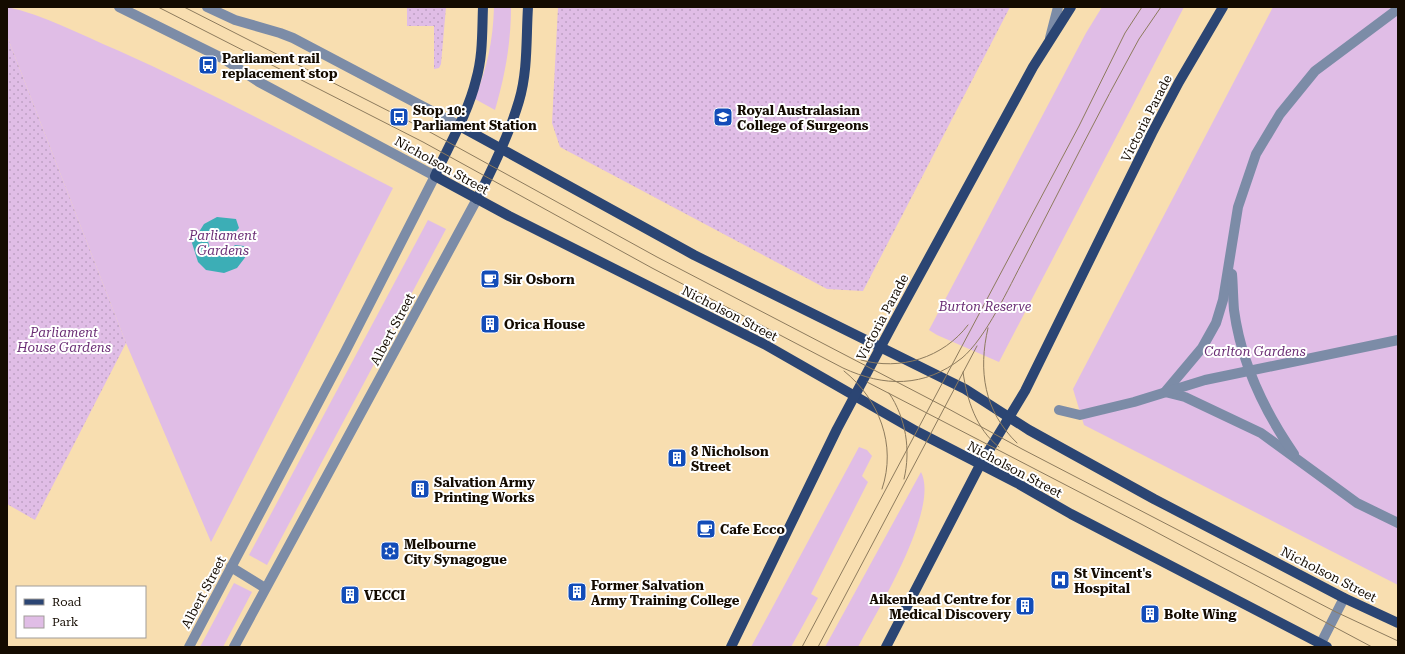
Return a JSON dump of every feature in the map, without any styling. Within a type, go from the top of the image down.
[{"type":"main road","name":"Albert Street","points":[[434,176],[470,97],[479,66],[483,7]]},
{"type":"main road","name":"Albert Street","points":[[477,199],[501,149],[521,93],[525,61],[528,7]]},
{"type":"main road","name":"Victoria Parade","points":[[731,647],[855,396],[957,204],[1050,38],[1071,7]]},
{"type":"main road","name":"Victoria Parade","points":[[886,647],[980,465],[1010,418],[1055,333],[1152,133],[1179,82],[1223,7]]},
{"type":"main road","name":"Nicholson Street","points":[[458,125],[694,255],[882,346],[965,389],[1010,418],[1099,470],[1344,598],[1398,623]]},
{"type":"main road","name":"Nicholson Street","points":[[434,176],[757,341],[980,465],[1322,646]]},
{"type":"street","name":"Nicholson Street","points":[[119,7],[218,56],[260,82],[434,176]]},
{"type":"street","name":"Nicholson Street","points":[[206,7],[235,20],[293,38],[458,125]]},
{"type":"street","points":[[1050,38],[1058,7]]},
{"type":"street","points":[[1165,392],[1202,348],[1216,324],[1223,300],[1231,258],[1238,207],[1256,154],[1280,114],[1316,71],[1398,9]]},
{"type":"street","name":"Albert Street","points":[[189,647],[345,352],[434,176]]},
{"type":"street","name":"Albert Street","points":[[234,647],[477,199]]},
{"type":"street","points":[[1231,258],[1234,311],[1241,343],[1263,402],[1282,436],[1298,459]]},
{"type":"street","points":[[1059,410],[1080,415],[1134,402],[1205,380],[1251,372],[1398,340]]},
{"type":"street","points":[[1165,392],[1185,397],[1261,433],[1298,459],[1321,479],[1357,503],[1398,523]]},
{"type":"street","points":[[231,568],[265,588]]},
{"type":"street","points":[[1322,646],[1344,598]]},
{"type":"green space","name":"Parliament Gardens","points":[[7,7],[49,20],[152,66],[393,188],[211,542],[126,343],[7,36]]},
{"type":"green space","points":[[407,7],[446,7],[441,64],[439,68],[434,69],[434,26],[407,26]]},
{"type":"green space","points":[[494,7],[511,7],[507,59],[495,110],[475,99],[489,54]]},
{"type":"green space","points":[[558,7],[1010,7],[863,291],[827,289],[560,147],[552,123]]},
{"type":"green space","name":"Burton Reserve","points":[[1102,7],[1184,7],[999,362],[937,335],[929,330],[1086,33]]},
{"type":"green space","name":"Carlton Gardens","points":[[1273,7],[1398,7],[1398,585],[1084,425],[1073,389]]},
{"type":"green space","name":"Parliament House Gardens","points":[[7,36],[126,343],[35,520],[7,504]]},
{"type":"green space","points":[[428,220],[446,229],[267,565],[249,555]]},
{"type":"green space","points":[[859,447],[867,450],[872,456],[862,476],[868,482],[811,594],[818,598],[791,647],[751,647]]},
{"type":"green space","points":[[921,472],[925,489],[922,510],[904,560],[879,610],[858,647],[825,647]]},
{"type":"green space","points":[[234,583],[252,592],[223,647],[200,647]]},
{"type":"water","points":[[217,217],[236,219],[239,228],[232,236],[219,233],[208,241],[211,253],[223,257],[235,245],[244,246],[247,255],[237,268],[224,273],[206,270],[198,262],[192,243],[204,224]]},
{"type":"tram line","points":[[158,7],[423,142],[652,268],[843,368],[874,379],[889,381],[918,379],[933,375],[948,368],[962,358],[980,338],[1004,297],[1124,66],[1139,39],[1161,7]]},
{"type":"tram line","points":[[184,7],[428,131],[657,257],[945,407],[1022,449],[1336,612],[1398,641]]},
{"type":"tram line","points":[[802,647],[1079,126],[1125,33],[1142,7]]},
{"type":"tram line","points":[[861,360],[891,364],[920,359],[946,346],[968,325]]},
{"type":"tram line","points":[[988,328],[984,360],[986,390],[997,418],[1017,443]]},
{"type":"tram line","points":[[818,647],[977,346]]},
{"type":"tram line","points":[[844,371],[867,395],[882,424],[886,440],[887,456],[886,472],[882,489]]},
{"type":"tram line","points":[[963,372],[967,393],[974,413],[984,432],[999,447]]},
{"type":"tram line","points":[[867,382],[1141,524],[1372,647]]},
{"type":"tram line","points":[[889,393],[900,413],[906,434],[907,457],[904,479]]},
{"type":"place","name":"Parliament rail replacement stop","points":[[208,65]]},
{"type":"place","name":"Stop 10: Parliament Station","points":[[399,117]]},
{"type":"place","name":"Royal Australasian College of Surgeons","points":[[723,117]]},
{"type":"place","name":"Sir Osborn","points":[[490,279]]},
{"type":"place","name":"Orica House","points":[[490,324]]},
{"type":"place","name":"8 Nicholson Street","points":[[677,458]]},
{"type":"place","name":"Salvation Army Printing Works","points":[[420,489]]},
{"type":"place","name":"Cafe Ecco","points":[[706,529]]},
{"type":"place","name":"Melbourne City Synagogue","points":[[390,551]]},
{"type":"place","name":"St Vincent's Hospital","points":[[1060,580]]},
{"type":"place","name":"Former Salvation Army Training College","points":[[577,592]]},
{"type":"place","name":"VECCI","points":[[350,595]]},
{"type":"place","name":"Aikenhead Centre for Medical Discovery","points":[[1025,606]]},
{"type":"place","name":"Bolte Wing","points":[[1150,614]]}]
